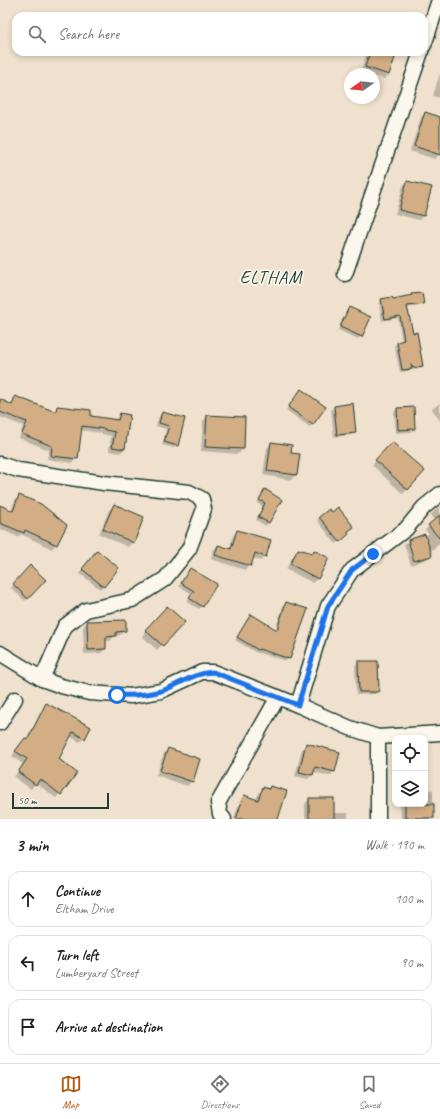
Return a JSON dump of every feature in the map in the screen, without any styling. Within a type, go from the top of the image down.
[{"type":"street","points":[[428,33],[439,0]]},
{"type":"street","points":[[345,274],[421,56]]},
{"type":"street","points":[[0,464],[18,470],[104,483],[189,492],[202,499],[204,509],[190,549],[165,579],[132,600],[86,610],[65,626],[42,679]]},
{"type":"street","points":[[298,705],[328,606],[352,570],[406,529],[424,507],[440,494]]},
{"type":"street","points":[[0,653],[42,679],[61,686],[89,693],[131,696],[161,691],[202,672],[213,672],[298,705],[350,728],[378,737],[440,733]]},
{"type":"street","points":[[224,819],[220,814],[218,803],[278,697]]},
{"type":"street","points":[[0,723],[15,699]]},
{"type":"street","points":[[378,737],[378,819]]},
{"type":"building","points":[[369,56],[396,56],[389,75],[380,72],[380,68],[365,67]]},
{"type":"building","points":[[425,112],[440,117],[440,155],[414,146]]},
{"type":"building","points":[[407,181],[432,187],[424,216],[399,210]]},
{"type":"building","points":[[422,293],[424,304],[407,306],[413,333],[417,332],[423,366],[414,368],[411,364],[412,369],[402,370],[397,342],[404,340],[400,316],[385,319],[381,299],[392,297],[393,299],[412,295],[411,294]]},
{"type":"building","points":[[349,307],[371,317],[362,337],[340,327]]},
{"type":"building","points":[[301,389],[326,407],[313,425],[288,407]]},
{"type":"building","points":[[15,396],[56,412],[57,406],[91,410],[91,416],[118,420],[120,413],[130,415],[125,449],[112,447],[115,432],[82,426],[78,459],[51,456],[52,446],[22,434],[27,422],[0,412],[0,399],[12,405]]},
{"type":"building","points":[[353,403],[356,433],[337,435],[334,406]]},
{"type":"building","points":[[414,407],[415,429],[398,430],[397,408]]},
{"type":"building","points":[[162,412],[185,418],[178,446],[164,442],[169,426],[159,423]]},
{"type":"building","points":[[207,415],[245,417],[244,449],[205,447]]},
{"type":"building","points":[[271,442],[292,445],[291,453],[300,454],[297,475],[267,471]]},
{"type":"building","points":[[392,442],[425,471],[408,490],[375,460]]},
{"type":"building","points":[[265,489],[282,500],[269,523],[258,517],[265,503],[259,500]]},
{"type":"building","points":[[19,495],[41,504],[67,525],[57,545],[25,530],[24,533],[0,523],[0,505],[13,511]]},
{"type":"building","points":[[114,504],[144,517],[134,543],[103,529]]},
{"type":"building","points":[[338,507],[354,527],[347,532],[349,534],[340,542],[319,517],[329,509],[332,512]]},
{"type":"building","points":[[440,515],[440,539],[428,525]]},
{"type":"building","points":[[237,530],[271,540],[266,557],[255,553],[251,566],[215,555],[218,545],[231,549]]},
{"type":"building","points":[[425,534],[432,556],[414,561],[408,540]]},
{"type":"building","points":[[298,549],[313,553],[314,550],[329,558],[318,579],[290,564]]},
{"type":"building","points":[[97,550],[119,568],[104,587],[82,569]]},
{"type":"building","points":[[30,565],[46,580],[28,599],[13,584]]},
{"type":"building","points":[[190,568],[217,584],[203,607],[189,598],[194,591],[181,583]]},
{"type":"building","points":[[286,602],[308,609],[290,659],[259,649],[258,650],[237,637],[251,614],[277,630]]},
{"type":"building","points":[[167,606],[185,622],[163,646],[145,630]]},
{"type":"building","points":[[126,620],[126,631],[116,632],[116,636],[106,637],[106,649],[88,650],[87,621]]},
{"type":"building","points":[[358,661],[378,661],[379,692],[359,692]]},
{"type":"building","points":[[46,703],[91,727],[85,739],[73,732],[59,759],[77,773],[61,795],[40,779],[36,785],[18,772],[27,759],[15,751],[25,738],[28,739]]},
{"type":"building","points":[[306,743],[340,752],[335,772],[315,767],[313,775],[299,772]]},
{"type":"building","points":[[168,748],[200,759],[193,782],[160,771]]},
{"type":"building","points":[[270,786],[287,791],[278,819],[236,819],[244,795],[258,800],[263,787],[269,789]]},
{"type":"building","points":[[309,798],[334,798],[334,819],[309,819]]},
{"type":"building","points":[[428,804],[434,804],[434,818],[405,818],[405,807],[428,807]]},
{"type":"district","name":"ELTHAM","points":[[271,277]]},
{"type":"route","points":[[117,695],[131,696],[161,691],[202,672],[213,672],[298,705],[328,606],[352,570],[373,554]]}]
